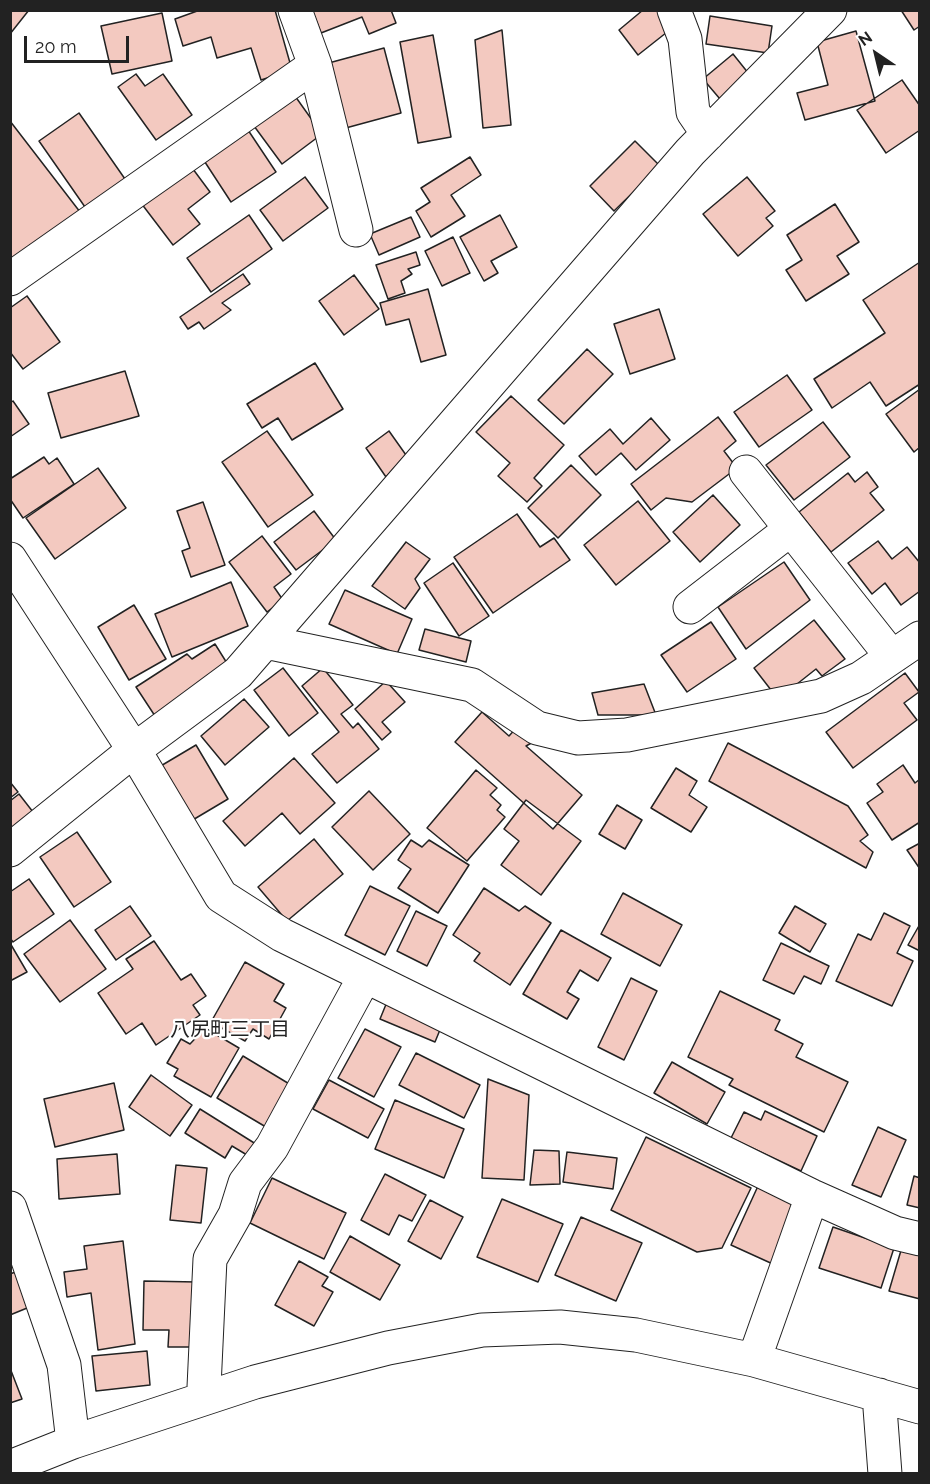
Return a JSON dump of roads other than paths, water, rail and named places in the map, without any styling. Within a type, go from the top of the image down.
[{"type":"street","points":[[295,10],[315,65],[356,230]]},
{"type":"street","points":[[674,10],[685,39],[693,112],[708,134]]},
{"type":"street","points":[[10,850],[134,750],[238,672],[708,134],[830,10]]},
{"type":"street","points":[[10,279],[315,65]]},
{"type":"street","points":[[266,642],[472,685],[537,728],[578,738],[627,735],[821,696],[861,678],[911,647],[791,529],[746,472]]},
{"type":"street","points":[[690,607],[791,529]]},
{"type":"street","points":[[10,559],[134,750],[221,896],[282,935],[812,1196],[895,1233],[920,1239]]},
{"type":"street","points":[[204,1387],[210,1258],[235,1215],[245,1183],[272,1148],[365,976]]},
{"type":"street","points":[[754,1360],[812,1196]]},
{"type":"street","points":[[10,1208],[64,1365],[73,1442]]},
{"type":"street","points":[[10,1467],[73,1442],[255,1382],[388,1348],[482,1330],[560,1327],[636,1335],[754,1360],[920,1407]]},
{"type":"street","points":[[879,1395],[885,1473]]},
{"type":"district","name":"八尻町三丁目","points":[[230,1030]]}]
